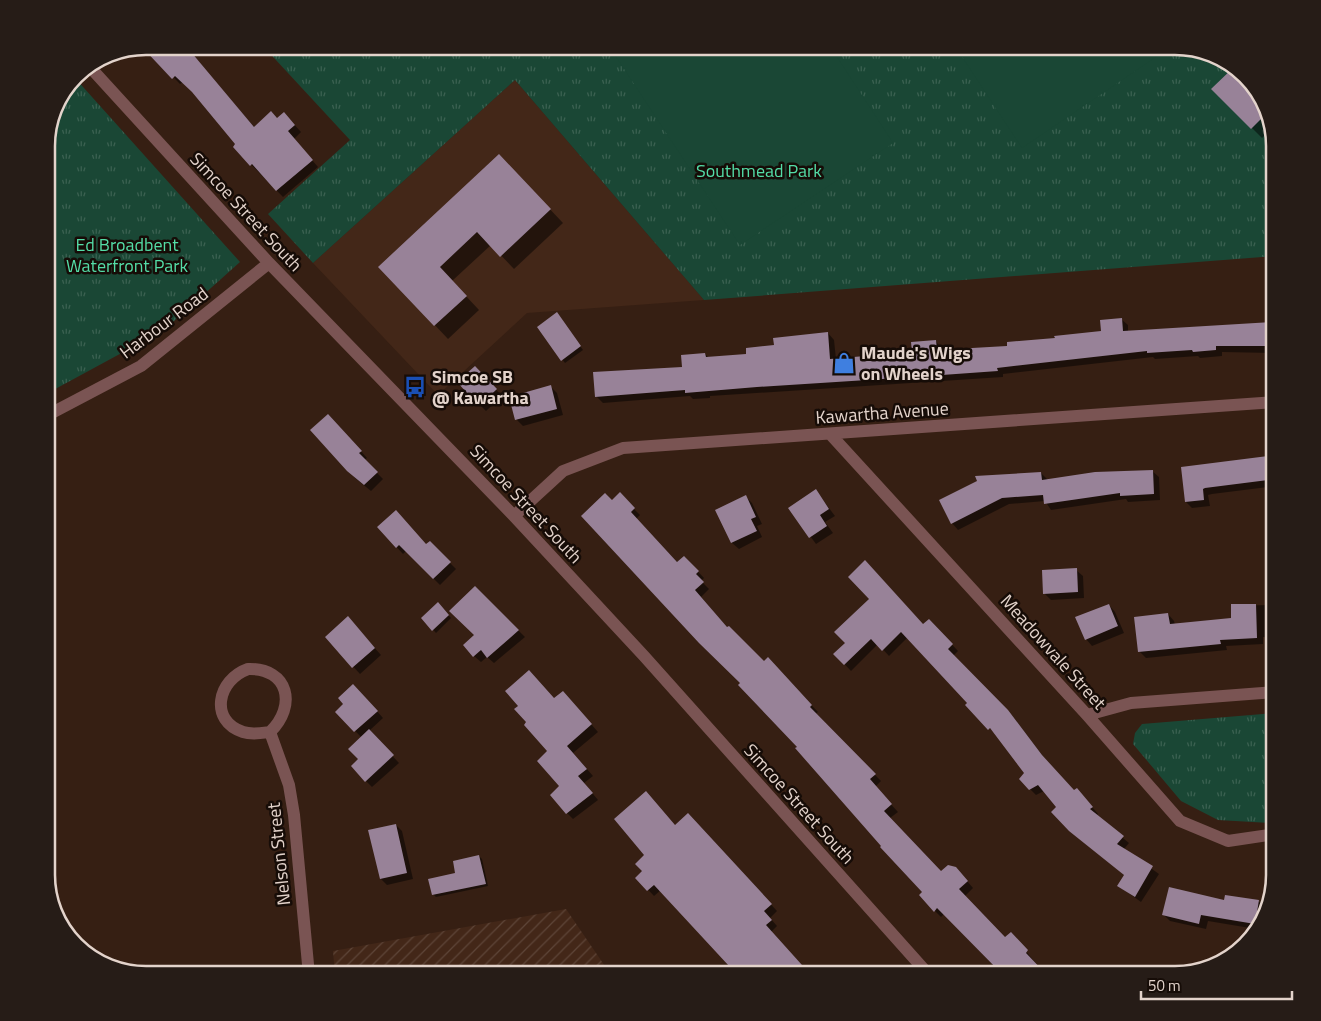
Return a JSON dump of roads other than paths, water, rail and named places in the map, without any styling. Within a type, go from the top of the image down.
[{"type":"street","name":"Simcoe Street South","points":[[94,71],[269,263],[514,516],[644,656],[921,966]]},
{"type":"street","name":"Harbour Road","points":[[55,411],[141,366],[269,263]]},
{"type":"street","name":"Kawartha Avenue","points":[[514,516],[563,470],[623,448],[831,435],[1266,403]]},
{"type":"street","name":"Meadowvale Street","points":[[831,435],[1087,715],[1180,821],[1228,841],[1266,835]]},
{"type":"street","points":[[248,669],[264,670],[278,678],[284,688],[286,709],[281,719],[270,732],[244,732],[234,727],[226,719],[222,705],[223,689],[237,673],[248,669]]},
{"type":"street","points":[[1087,715],[1131,703],[1266,693]]},
{"type":"street","name":"Nelson Street","points":[[270,732],[289,785],[294,814],[307,966]]},
{"type":"place","name":"Maude's Wigs on Wheels","points":[[844,363]]},
{"type":"place","name":"Simcoe SB @ Kawartha","points":[[415,387]]},
{"type":"park label","name":"Southmead Park","points":[[759,171]]},
{"type":"park label","name":"Ed Broadbent Waterfront Park","points":[[127,255]]}]
